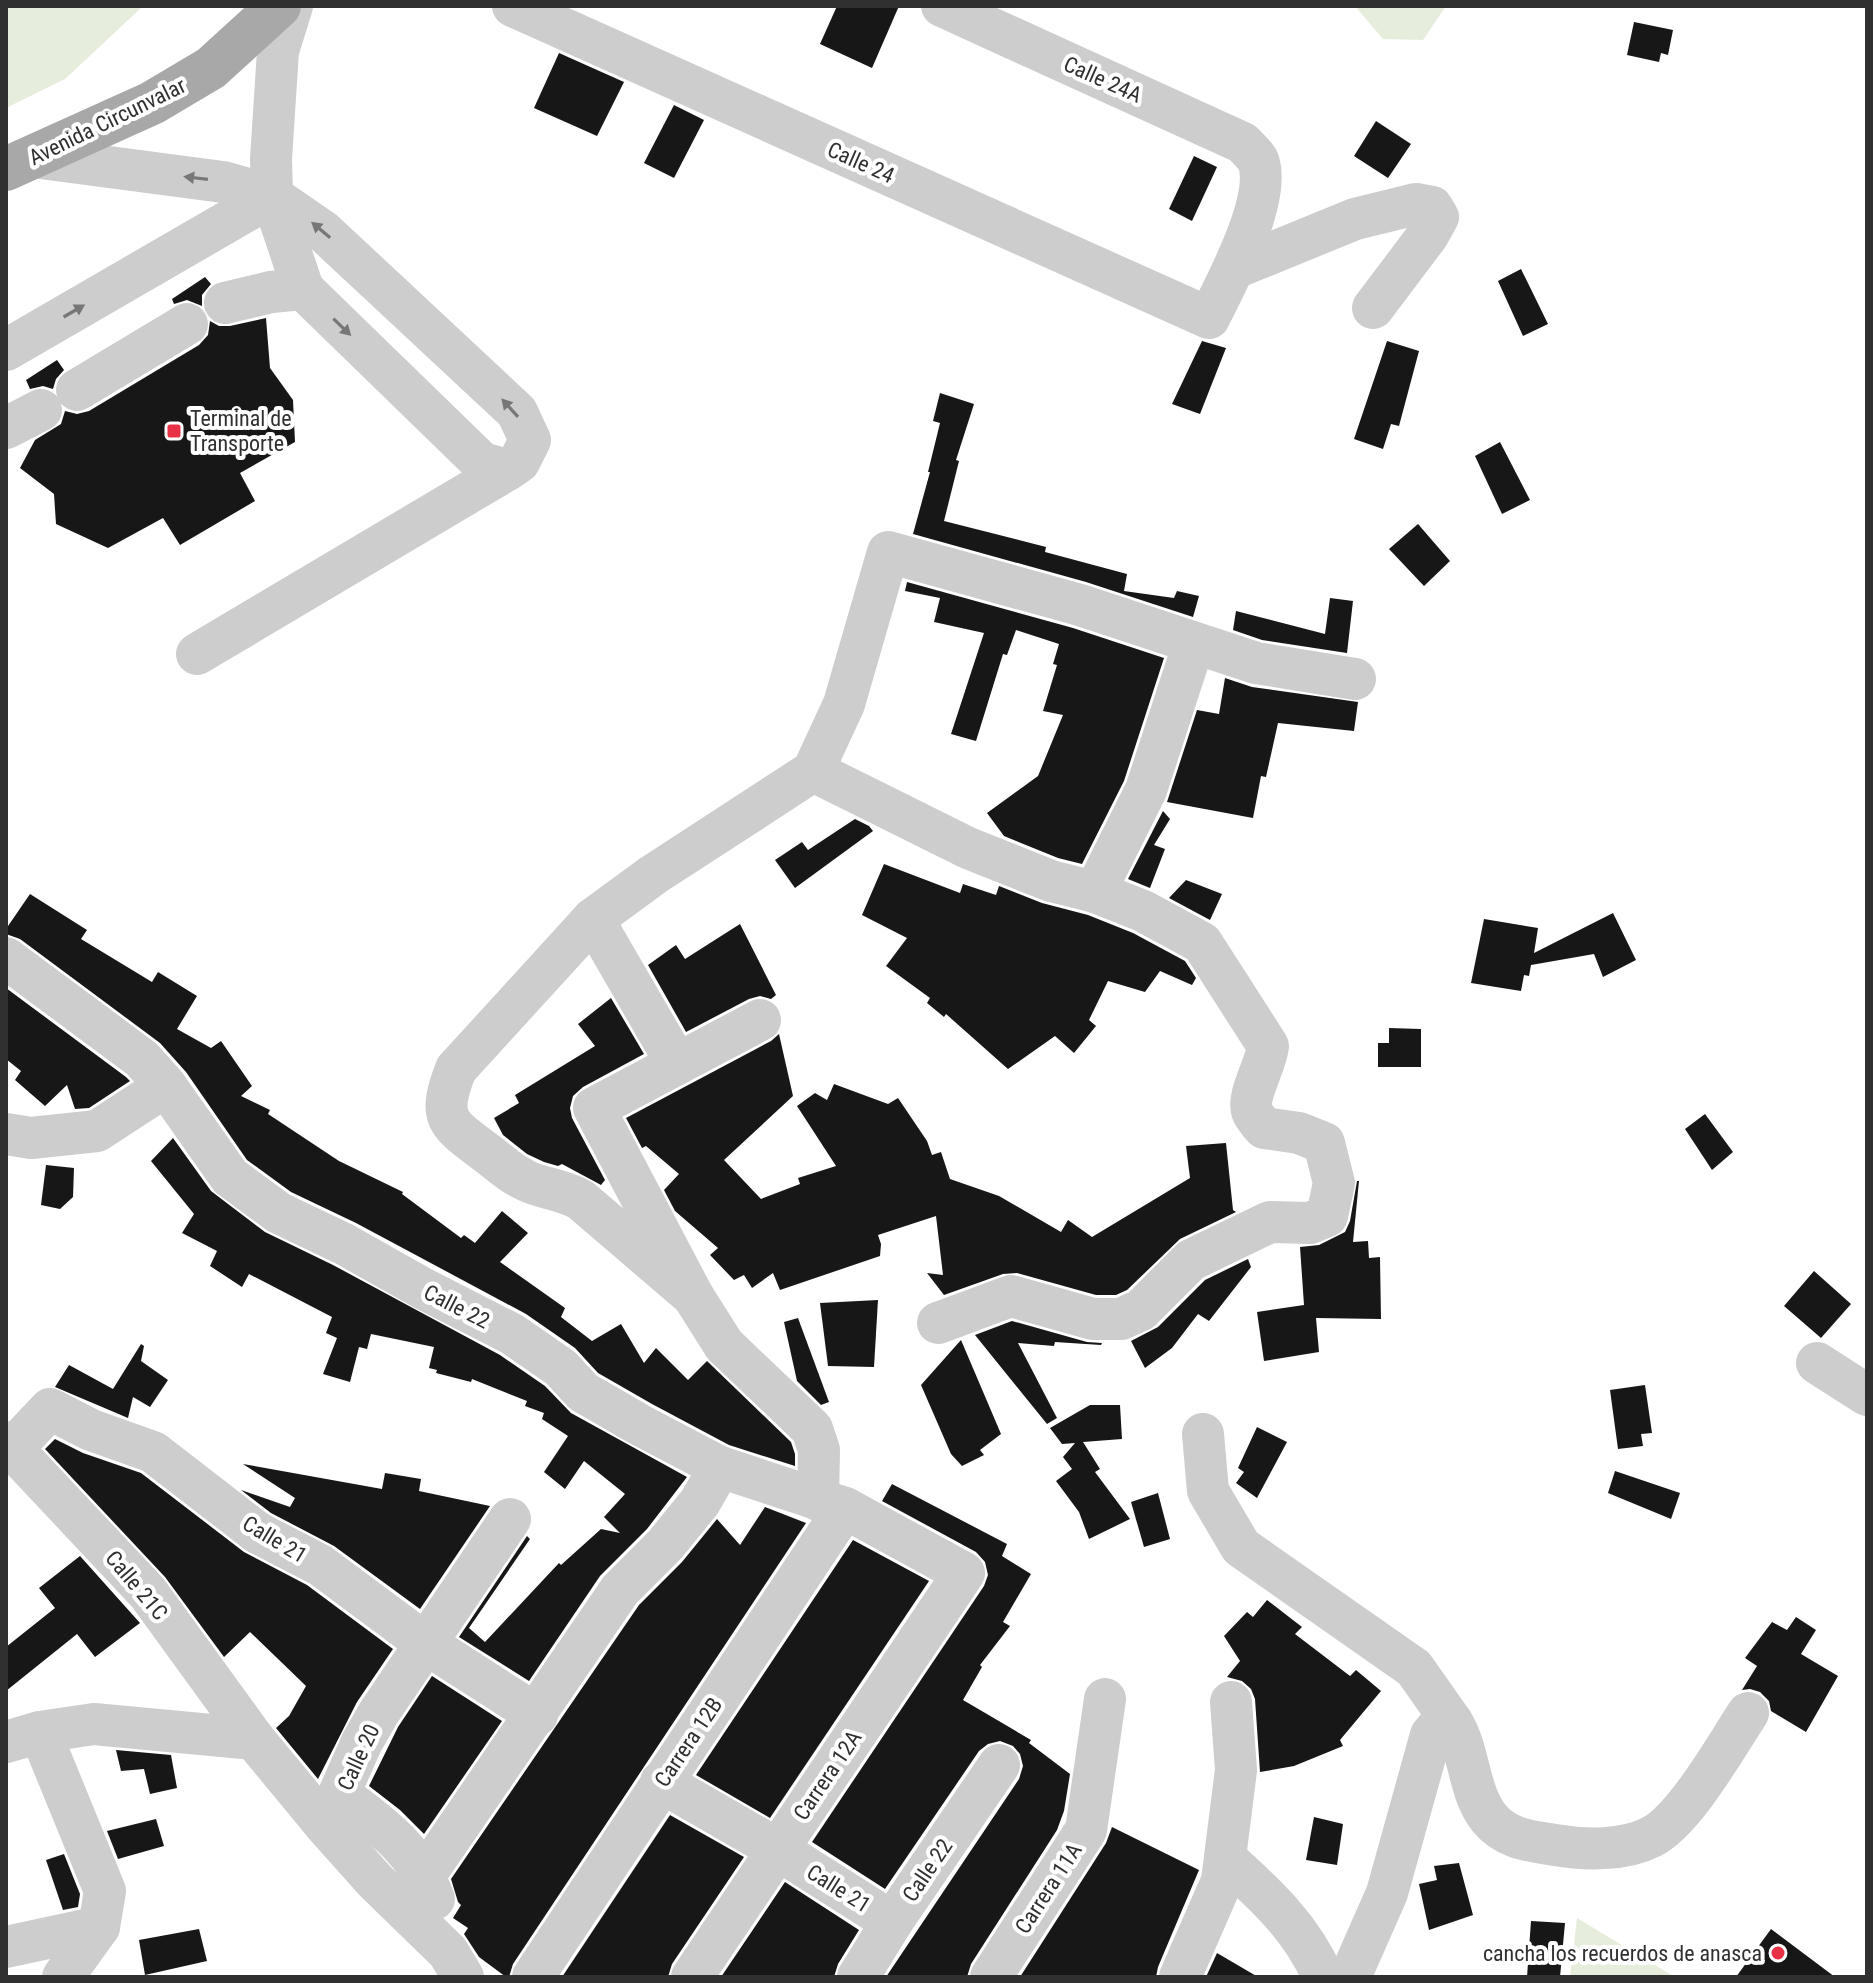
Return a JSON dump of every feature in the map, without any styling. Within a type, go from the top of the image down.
[{"type":"main road","name":"Avenida Circunvalar","points":[[19,163],[152,103],[211,68],[279,6]]},
{"type":"street","points":[[292,6],[278,51],[272,196],[303,289],[482,463],[507,470]]},
{"type":"street","name":"Calle 24A","points":[[942,6],[1243,143],[1258,160],[1261,190],[1235,268]]},
{"type":"street","name":"Calle 24","points":[[521,8],[1209,318],[1235,268]]},
{"type":"street","points":[[19,163],[223,182],[272,196],[323,231],[517,412],[530,440],[519,462],[507,470],[197,654]]},
{"type":"street","points":[[6,350],[272,196]]},
{"type":"street","points":[[1235,268],[1355,219],[1416,204],[1432,207],[1438,217],[1428,235],[1373,308]]},
{"type":"street","points":[[225,303],[271,292],[303,289]]},
{"type":"street","points":[[77,390],[187,324]]},
{"type":"street","points":[[693,1296],[581,1200],[563,1190],[524,1180],[452,1127],[446,1108],[447,1091],[456,1069],[593,919],[653,875],[813,771],[844,704],[888,552],[1080,605],[1256,663],[1355,679]]},
{"type":"street","points":[[1095,892],[1146,790],[1194,643]]},
{"type":"street","points":[[813,771],[968,848],[1051,881],[1095,892],[1143,911],[1202,943],[1268,1046],[1251,1099],[1252,1112],[1264,1128],[1299,1133],[1324,1143],[1334,1183],[1327,1216],[1310,1223],[1270,1222],[1191,1260],[1141,1310],[1121,1319],[1093,1319],[1011,1296],[938,1323]]},
{"type":"street","points":[[593,919],[677,1064]]},
{"type":"street","name":"Calle 22","points":[[6,958],[142,1059],[166,1086],[230,1177],[279,1213],[344,1244],[512,1334],[561,1368],[583,1392],[720,1467],[832,1504],[964,1573]]},
{"type":"street","points":[[760,1020],[594,1108],[693,1296],[724,1345],[812,1429],[832,1504]]},
{"type":"street","points":[[19,1136],[97,1131],[166,1086]]},
{"type":"street","points":[[1817,1363],[1867,1395]]},
{"type":"street","name":"Calle 21","points":[[10,1445],[50,1409],[91,1430],[153,1452],[258,1533],[320,1565],[425,1643],[537,1715]]},
{"type":"street","points":[[1203,1434],[1208,1491],[1241,1547],[1414,1668],[1460,1734],[1474,1785],[1489,1818],[1516,1839],[1574,1848],[1621,1846],[1651,1837],[1676,1818],[1748,1713]]},
{"type":"street","name":"Calle 21C","points":[[10,1445],[148,1593],[254,1739],[333,1810]]},
{"type":"street","points":[[425,1875],[620,1590],[665,1545],[700,1502],[720,1467]]},
{"type":"street","name":"Carrera 12B","points":[[533,1977],[661,1782],[832,1504]]},
{"type":"street","name":"Calle 20","points":[[333,1810],[362,1742],[510,1519]]},
{"type":"street","name":"Carrera 12A","points":[[692,1977],[964,1573]]},
{"type":"street","name":"Carrera 11A","points":[[991,1977],[1086,1830],[1105,1699]]},
{"type":"street","points":[[1180,1977],[1222,1881],[1236,1770],[1231,1702]]},
{"type":"street","points":[[1350,1977],[1387,1893],[1431,1735],[1440,1724],[1452,1722]]},
{"type":"street","points":[[63,1977],[99,1927],[105,1891],[23,1737],[94,1724],[254,1739]]},
{"type":"street","name":"Calle 22","points":[[858,1977],[999,1765]]},
{"type":"street","name":"Calle 21","points":[[661,1782],[777,1849],[892,1922]]},
{"type":"street","points":[[333,1810],[400,1843],[425,1875],[456,1965]]},
{"type":"street","points":[[333,1810],[375,1881],[456,1965]]},
{"type":"street","points":[[1226,1859],[1272,1901],[1312,1952],[1323,1977]]},
{"type":"street","points":[[6,1947],[99,1927]]},
{"type":"green space","points":[[6,6],[141,8],[65,79],[6,108]]},
{"type":"green space","points":[[1355,6],[1446,6],[1423,40],[1383,39]]},
{"type":"green space","points":[[1577,1918],[1670,1974],[1672,1977],[1570,1977]]},
{"type":"building","points":[[837,6],[899,6],[872,68],[820,44]]},
{"type":"building","points":[[1634,22],[1673,30],[1668,55],[1661,53],[1659,62],[1627,55]]},
{"type":"building","points":[[559,53],[624,82],[597,136],[534,108]]},
{"type":"building","points":[[674,105],[704,120],[674,178],[644,163]]},
{"type":"building","points":[[1376,121],[1411,144],[1388,178],[1354,156]]},
{"type":"building","points":[[1194,156],[1217,167],[1192,221],[1169,209]]},
{"type":"building","points":[[1521,269],[1548,324],[1523,336],[1498,281]]},
{"type":"building","points":[[205,277],[211,284],[202,295],[202,306],[187,300],[174,304],[172,299]]},
{"type":"building","points":[[266,318],[270,368],[293,400],[295,442],[240,473],[255,501],[180,545],[163,518],[108,548],[56,524],[54,494],[20,468],[35,440],[61,424],[65,411],[77,414],[89,411],[199,345],[208,335],[210,321],[219,326],[230,326]]},
{"type":"building","points":[[1202,341],[1226,348],[1200,414],[1172,404]]},
{"type":"building","points":[[1387,341],[1419,351],[1399,426],[1391,424],[1383,449],[1354,439]]},
{"type":"building","points":[[57,360],[64,370],[56,379],[53,389],[43,386],[30,389],[26,380]]},
{"type":"building","points":[[940,393],[974,404],[956,460],[959,461],[944,521],[1046,547],[1045,552],[1127,574],[1124,591],[1174,598],[1177,591],[1199,596],[1193,617],[1086,582],[913,534],[940,423],[933,421]]},
{"type":"building","points":[[1500,442],[1530,500],[1502,514],[1475,456]]},
{"type":"building","points":[[1418,524],[1450,561],[1424,586],[1389,549]]},
{"type":"building","points":[[907,582],[1073,628],[1164,658],[1124,781],[1082,864],[1058,858],[1004,836],[987,813],[1038,776],[1063,715],[1043,711],[1057,665],[1053,664],[1059,644],[1016,630],[1007,655],[1003,654],[976,741],[951,734],[984,633],[934,622],[940,598],[905,591]]},
{"type":"building","points":[[1330,598],[1353,601],[1347,653],[1262,640],[1233,630],[1236,611],[1325,634]]},
{"type":"building","points":[[1225,678],[1252,687],[1358,702],[1354,731],[1278,723],[1266,777],[1261,776],[1253,818],[1167,802],[1197,710],[1219,714]]},
{"type":"building","points":[[1163,811],[1170,819],[1154,845],[1165,849],[1150,888],[1128,879]]},
{"type":"building","points":[[855,819],[873,831],[795,888],[775,860],[802,842],[808,850]]},
{"type":"building","points":[[884,864],[960,893],[963,884],[996,895],[999,886],[1042,903],[1088,915],[1133,933],[1185,961],[1196,978],[1192,985],[1160,971],[1145,992],[1108,981],[1089,1020],[1096,1026],[1074,1053],[1055,1036],[1008,1069],[946,1014],[944,1017],[927,1003],[930,998],[886,966],[907,938],[862,915]]},
{"type":"building","points":[[1186,880],[1222,894],[1210,920],[1169,898]]},
{"type":"building","points":[[30,894],[87,930],[81,939],[152,982],[158,972],[197,996],[177,1029],[211,1048],[221,1041],[252,1086],[241,1096],[270,1110],[268,1114],[339,1161],[403,1192],[461,1238],[464,1235],[475,1243],[502,1211],[528,1233],[500,1262],[565,1308],[561,1317],[592,1341],[621,1324],[644,1363],[656,1348],[688,1380],[707,1361],[791,1442],[795,1466],[729,1445],[652,1404],[598,1373],[575,1348],[526,1314],[356,1223],[291,1192],[247,1160],[186,1072],[160,1043],[20,939],[6,934],[6,929]]},
{"type":"building","points":[[1613,913],[1636,960],[1603,977],[1594,954],[1531,965],[1529,976],[1524,975],[1521,991],[1471,983],[1484,919],[1538,928],[1534,953]]},
{"type":"building","points":[[740,924],[776,995],[771,999],[760,996],[749,999],[686,1032],[648,965],[676,945],[685,959]]},
{"type":"building","points":[[6,988],[130,1081],[89,1108],[75,1109],[67,1085],[45,1106],[15,1080],[21,1071],[6,1059]]},
{"type":"building","points":[[611,998],[644,1054],[583,1087],[573,1096],[570,1108],[572,1118],[605,1180],[601,1185],[562,1164],[558,1166],[544,1162],[527,1154],[503,1135],[494,1118],[519,1103],[515,1095],[595,1046],[578,1024]]},
{"type":"building","points":[[1389,1028],[1421,1029],[1421,1067],[1378,1067],[1378,1043],[1389,1043]]},
{"type":"building","points":[[779,1034],[793,1096],[724,1160],[761,1199],[800,1184],[798,1178],[836,1166],[797,1106],[815,1093],[827,1100],[834,1084],[888,1104],[898,1098],[927,1141],[932,1155],[941,1152],[950,1179],[999,1196],[1061,1232],[1068,1220],[1092,1237],[1190,1178],[1186,1146],[1226,1143],[1233,1210],[1236,1212],[1180,1239],[1127,1290],[1116,1295],[1096,1295],[1017,1273],[1003,1274],[944,1295],[927,1273],[943,1275],[936,1216],[878,1235],[880,1256],[780,1290],[773,1273],[752,1288],[744,1275],[734,1280],[710,1255],[718,1248],[675,1211],[664,1190],[679,1174],[646,1146],[642,1148],[626,1118]]},
{"type":"building","points":[[1705,1114],[1733,1152],[1712,1170],[1685,1129]]},
{"type":"building","points":[[173,1138],[211,1191],[265,1232],[500,1355],[545,1386],[571,1413],[687,1477],[647,1529],[600,1576],[529,1681],[459,1637],[527,1536],[530,1539],[469,1628],[485,1642],[559,1563],[561,1565],[601,1529],[620,1533],[604,1517],[625,1494],[584,1461],[565,1489],[544,1472],[568,1436],[542,1419],[544,1413],[525,1406],[527,1401],[472,1379],[471,1382],[436,1373],[437,1370],[429,1368],[434,1347],[371,1334],[367,1349],[359,1347],[350,1382],[323,1374],[337,1338],[326,1333],[332,1317],[249,1274],[242,1287],[210,1266],[217,1251],[182,1233],[194,1214],[151,1161]]},
{"type":"building","points":[[46,1165],[74,1168],[73,1197],[60,1209],[41,1205]]},
{"type":"building","points":[[1357,1181],[1353,1242],[1368,1241],[1369,1258],[1380,1257],[1381,1319],[1316,1318],[1319,1352],[1264,1361],[1257,1312],[1304,1305],[1300,1247],[1319,1245],[1345,1232]]},
{"type":"building","points":[[1248,1259],[1251,1267],[1209,1321],[1198,1314],[1172,1348],[1145,1368],[1131,1341],[1158,1327],[1205,1280]]},
{"type":"building","points":[[1814,1271],[1851,1304],[1821,1338],[1784,1306]]},
{"type":"building","points":[[878,1300],[874,1367],[828,1366],[820,1303]]},
{"type":"building","points":[[798,1318],[829,1402],[821,1405],[797,1381],[784,1322]]},
{"type":"building","points":[[1012,1321],[1087,1342],[1102,1343],[1055,1342],[1054,1346],[1018,1343],[1057,1418],[1047,1424],[975,1335]]},
{"type":"building","points":[[961,1340],[1001,1434],[980,1450],[984,1455],[962,1466],[951,1454],[921,1385]]},
{"type":"building","points":[[141,1344],[144,1346],[141,1361],[168,1380],[150,1407],[133,1397],[128,1418],[55,1387],[69,1365],[113,1389]]},
{"type":"building","points":[[1645,1385],[1652,1433],[1641,1434],[1643,1446],[1618,1449],[1610,1390]]},
{"type":"building","points":[[1090,1405],[1120,1405],[1122,1439],[1083,1442],[1100,1469],[1095,1472],[1130,1519],[1089,1539],[1079,1512],[1056,1481],[1072,1469],[1063,1457],[1075,1443],[1062,1444],[1050,1428]]},
{"type":"building","points":[[1257,1427],[1287,1442],[1257,1498],[1236,1483],[1244,1472],[1238,1468]]},
{"type":"building","points":[[55,1439],[83,1453],[141,1473],[244,1552],[307,1585],[393,1649],[357,1702],[318,1779],[276,1728],[289,1716],[306,1686],[250,1632],[224,1657],[165,1577],[45,1449]]},
{"type":"building","points":[[243,1464],[382,1489],[385,1473],[421,1479],[419,1491],[490,1506],[420,1609],[334,1546],[271,1513],[241,1490],[290,1507],[295,1498]]},
{"type":"building","points":[[1615,1471],[1680,1493],[1671,1519],[1608,1493]]},
{"type":"building","points":[[892,1484],[1007,1544],[1002,1556],[1031,1574],[1003,1622],[1010,1626],[980,1665],[982,1667],[963,1700],[1031,1740],[1029,1743],[1070,1774],[1064,1811],[1057,1830],[971,1964],[967,1977],[886,1977],[1019,1779],[1023,1766],[1020,1754],[1013,1746],[1000,1741],[988,1744],[979,1751],[885,1889],[812,1842],[984,1586],[988,1575],[985,1562],[976,1552],[882,1501]]},
{"type":"building","points":[[1158,1493],[1170,1539],[1144,1547],[1131,1502]]},
{"type":"building","points":[[765,1507],[806,1523],[513,1964],[509,1977],[506,1977],[479,1957],[464,1934],[468,1928],[453,1918],[461,1905],[451,1879],[639,1605],[682,1562],[717,1519],[740,1545]]},
{"type":"building","points":[[853,1540],[929,1581],[770,1818],[696,1775]]},
{"type":"building","points":[[80,1556],[140,1623],[95,1657],[77,1634],[6,1691],[6,1647],[55,1608],[39,1588]]},
{"type":"building","points":[[1267,1600],[1302,1627],[1295,1634],[1350,1676],[1356,1670],[1381,1691],[1340,1740],[1343,1746],[1294,1766],[1260,1772],[1255,1699],[1251,1689],[1242,1681],[1227,1677],[1240,1661],[1224,1636],[1247,1612],[1253,1617]]},
{"type":"building","points":[[1796,1617],[1816,1630],[1801,1654],[1838,1676],[1806,1732],[1771,1711],[1769,1701],[1760,1692],[1742,1690],[1757,1666],[1745,1658],[1772,1622],[1787,1630]]},
{"type":"building","points":[[432,1676],[502,1721],[424,1834],[369,1786],[398,1727]]},
{"type":"building","points":[[116,1750],[171,1755],[177,1788],[150,1794],[144,1769],[121,1771]]},
{"type":"building","points":[[670,1815],[744,1857],[672,1964],[668,1977],[562,1977]]},
{"type":"building","points":[[1314,1817],[1343,1824],[1337,1865],[1306,1860]]},
{"type":"building","points":[[156,1819],[164,1846],[118,1859],[107,1831]]},
{"type":"building","points":[[1112,1827],[1199,1870],[1156,1977],[1020,1977],[1106,1843]]},
{"type":"building","points":[[64,1854],[80,1894],[78,1907],[63,1910],[46,1860]]},
{"type":"building","points":[[1459,1863],[1473,1915],[1429,1930],[1419,1884],[1437,1880],[1434,1866]]},
{"type":"building","points":[[785,1882],[859,1930],[838,1964],[834,1977],[721,1977]]},
{"type":"building","points":[[1531,1921],[1565,1923],[1560,1977],[1527,1977]]},
{"type":"building","points":[[199,1929],[207,1961],[145,1975],[139,1940]]},
{"type":"building","name":"cancha los recuerdos de anasca","points":[[1771,1929],[1835,1977],[1736,1977]]},
{"type":"building","points":[[1217,1953],[1258,1977],[1206,1977]]},
{"type":"place","name":"Terminal de Transporte","points":[[174,431]]},
{"type":"place","name":"cancha los recuerdos de anasca","points":[[1778,1953]]}]
